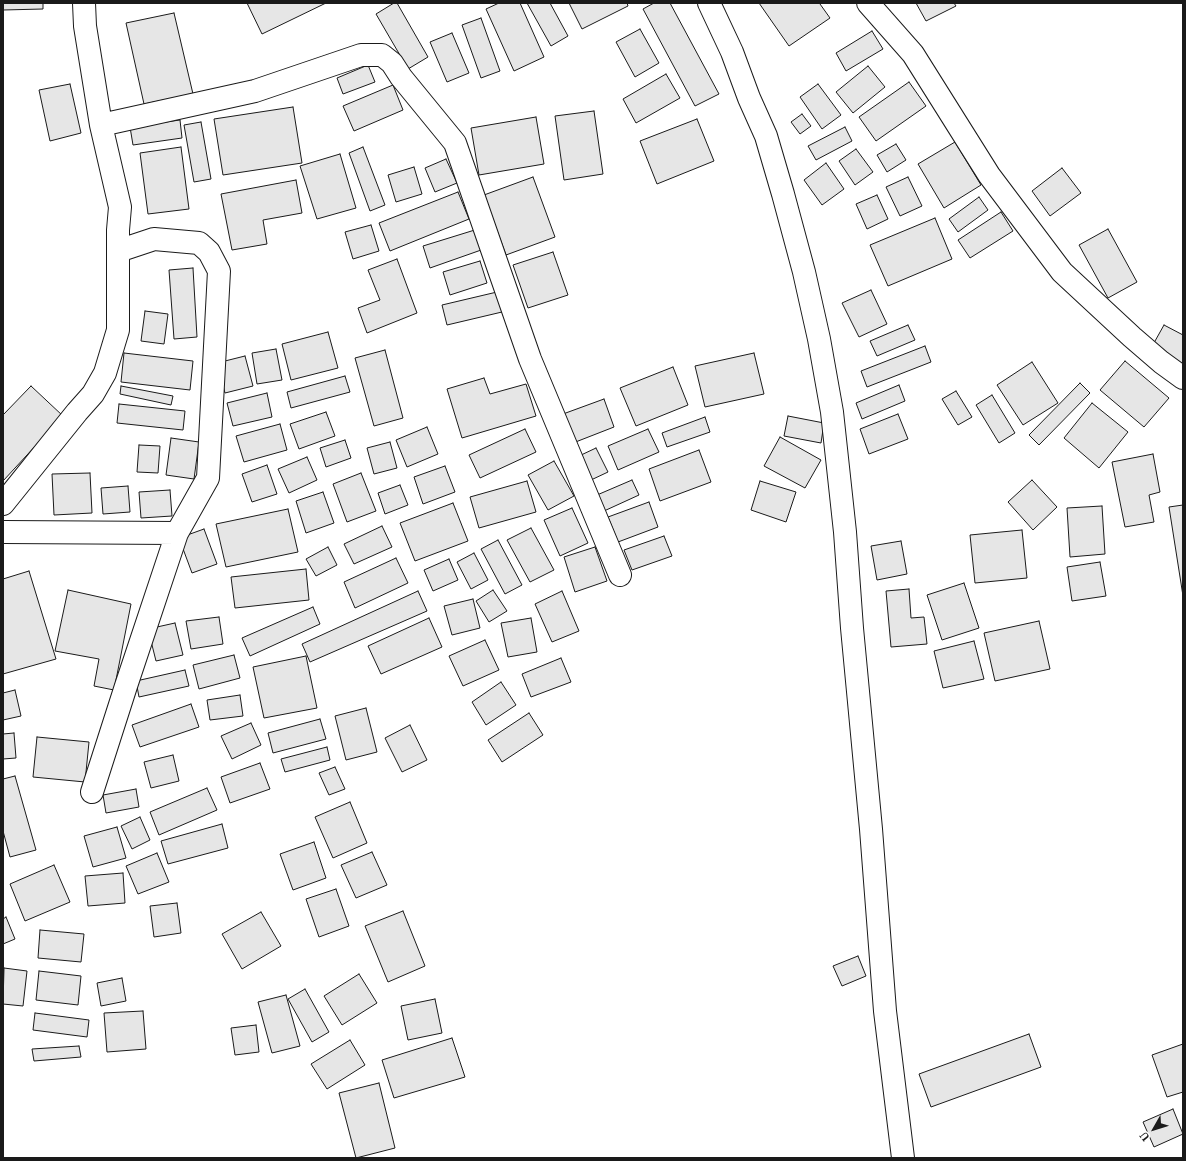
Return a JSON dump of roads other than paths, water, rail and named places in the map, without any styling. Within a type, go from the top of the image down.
[{"type":"street","points":[[3,504],[93,394],[105,373],[118,330],[118,252],[120,207],[101,125],[85,26],[84,3]]},
{"type":"street","points":[[709,3],[732,52],[749,98],[766,136],[804,272],[819,339],[832,412],[845,532],[852,628],[870,814],[885,1010],[903,1158]]},
{"type":"street","points":[[868,3],[914,54],[989,175],[1062,272],[1132,337],[1161,362],[1183,378]]},
{"type":"street","points":[[101,125],[255,91],[361,55],[382,55],[392,63],[401,77],[455,143],[530,359],[620,575]]},
{"type":"street","points":[[92,792],[177,533],[208,478],[219,271],[209,252],[199,243],[154,238],[118,252]]},
{"type":"street","points":[[3,532],[177,533]]}]
